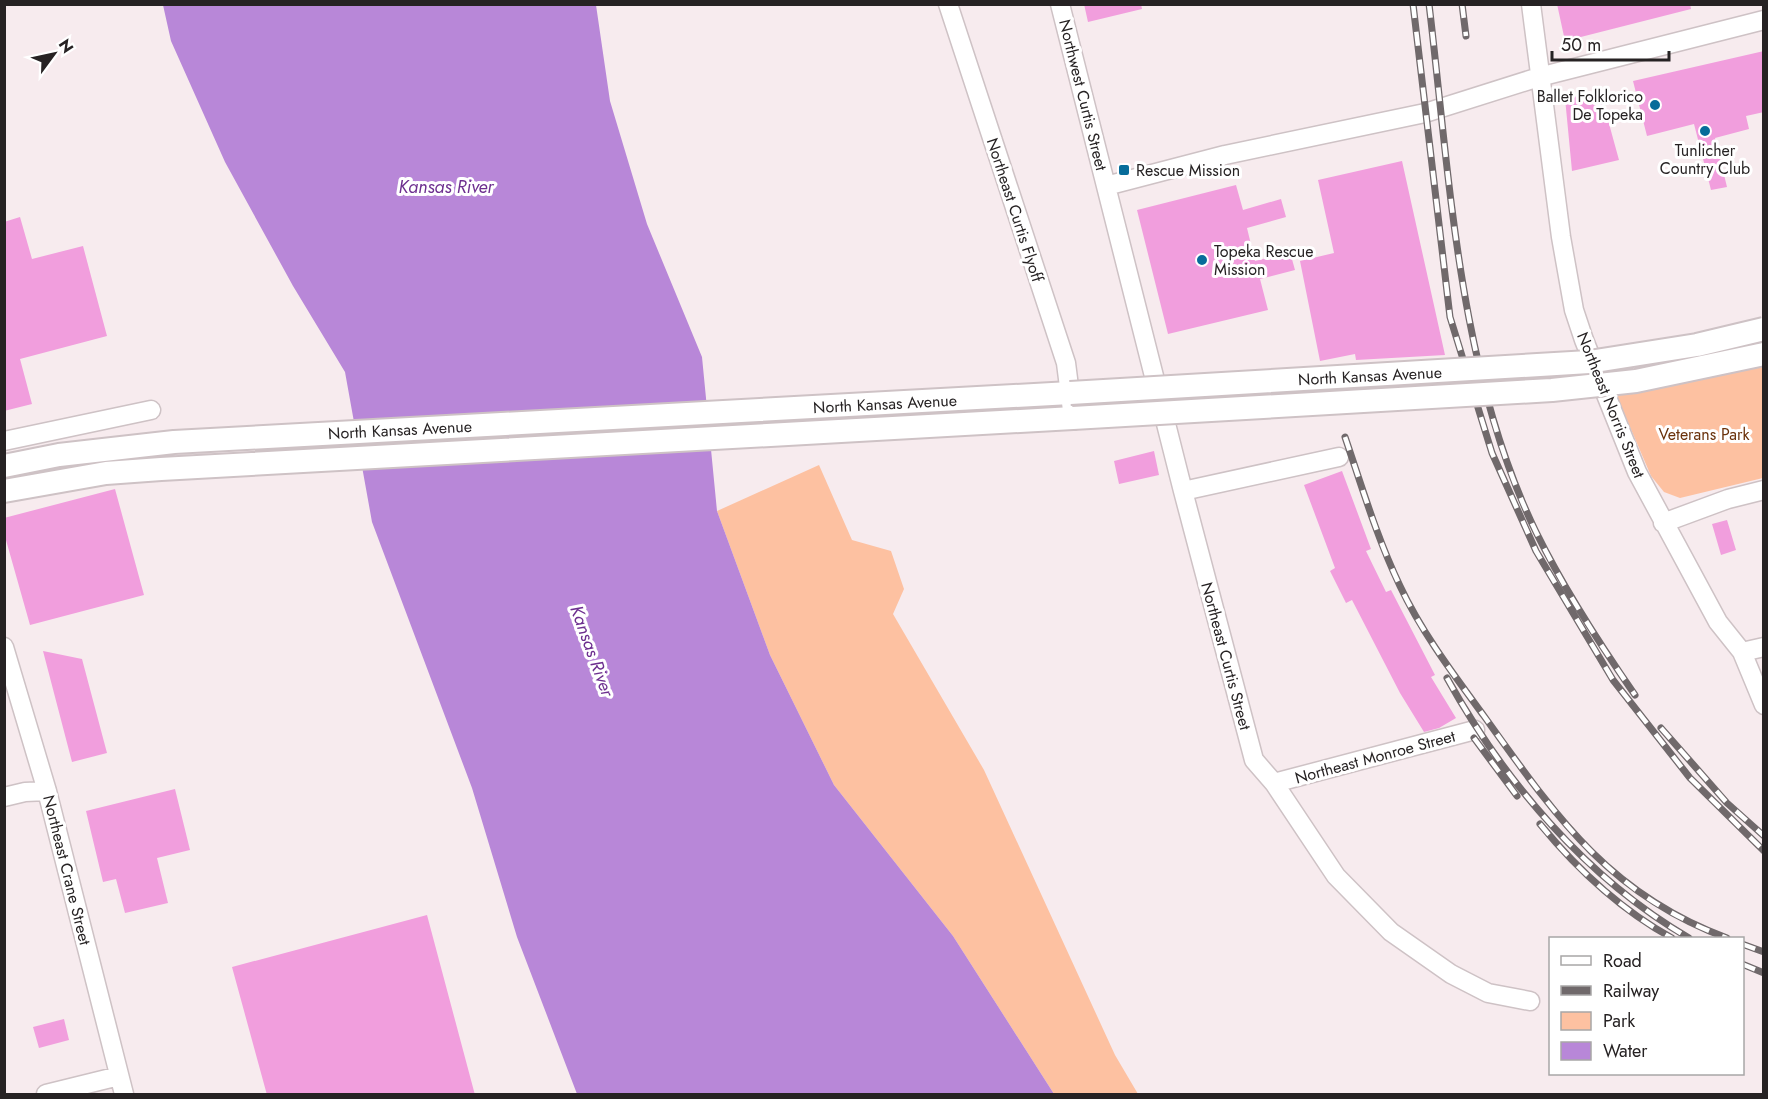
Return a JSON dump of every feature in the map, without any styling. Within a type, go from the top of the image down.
[{"type":"main road","name":"North Kansas Avenue","points":[[4,466],[59,454],[174,442],[1589,362],[1697,345],[1764,329]]},
{"type":"main road","name":"North Kansas Avenue","points":[[4,490],[106,473],[161,469],[1551,390],[1636,381],[1764,354]]},
{"type":"street","name":"Northeast Curtis Flyoff","points":[[948,4],[1066,363],[1073,418]]},
{"type":"street","name":"Northwest Curtis Street","points":[[1060,4],[1106,186]]},
{"type":"street","name":"Northeast Norris Street","points":[[1532,4],[1539,77],[1561,237],[1574,310],[1610,409],[1663,523],[1718,622],[1742,652],[1764,705]]},
{"type":"street","points":[[1106,186],[1225,155],[1425,113],[1539,77],[1764,20]]},
{"type":"street","name":"Northeast Curtis Street","points":[[1106,186],[1254,760],[1274,783],[1336,876],[1392,932],[1451,974],[1488,993],[1530,1001]]},
{"type":"street","points":[[4,441],[151,410]]},
{"type":"street","points":[[1183,491],[1339,457]]},
{"type":"street","points":[[1663,523],[1764,490]]},
{"type":"street","name":"Northeast Crane Street","points":[[4,647],[47,791],[124,1095]]},
{"type":"street","points":[[1742,652],[1764,647]]},
{"type":"street","name":"Northeast Monroe Street","points":[[1274,783],[1475,730]]},
{"type":"street","points":[[4,797],[26,792],[47,791]]},
{"type":"street","points":[[46,1095],[119,1076]]},
{"type":"green space","name":"Veterans Park","points":[[1763,363],[1763,478],[1680,498],[1664,492],[1651,476],[1615,392]]},
{"type":"green space","points":[[819,465],[852,540],[891,551],[904,589],[893,614],[984,770],[1115,1055],[1138,1094],[1054,1094],[953,936],[834,785],[770,655],[717,511]]},
{"type":"water","name":"Kansas River","points":[[163,5],[596,5],[610,101],[647,224],[702,357],[717,511],[770,655],[834,785],[953,936],[1054,1094],[577,1094],[517,937],[472,788],[372,522],[345,372],[293,286],[225,162],[171,41]]},
{"type":"building","points":[[1084,4],[1141,4],[1142,9],[1088,22]]},
{"type":"building","points":[[1557,4],[1690,4],[1691,9],[1565,41]]},
{"type":"building","points":[[1764,51],[1764,112],[1746,116],[1749,129],[1715,138],[1727,187],[1711,190],[1694,124],[1647,136],[1633,81]]},
{"type":"building","points":[[1600,91],[1619,160],[1572,171],[1565,98]]},
{"type":"building","points":[[1402,161],[1445,355],[1356,360],[1355,354],[1320,361],[1300,261],[1334,253],[1318,180]]},
{"type":"building","name":"Topeka Rescue Mission","points":[[1236,185],[1243,210],[1281,199],[1286,217],[1247,228],[1255,261],[1290,252],[1295,270],[1260,279],[1268,310],[1168,334],[1137,210]]},
{"type":"building","points":[[20,217],[32,259],[83,246],[107,336],[20,359],[32,404],[4,411],[4,222]]},
{"type":"building","points":[[1154,451],[1159,475],[1119,484],[1114,461]]},
{"type":"building","points":[[1342,471],[1371,549],[1366,551],[1386,592],[1391,590],[1435,675],[1431,677],[1456,718],[1439,728],[1424,732],[1400,693],[1352,600],[1346,603],[1330,571],[1335,568],[1304,485]]},
{"type":"building","points":[[115,489],[144,595],[30,625],[4,533],[4,518]]},
{"type":"building","points":[[1727,520],[1736,550],[1721,555],[1712,524]]},
{"type":"building","points":[[43,651],[82,659],[107,753],[72,762]]},
{"type":"building","points":[[175,789],[190,850],[157,858],[168,903],[125,913],[116,879],[103,882],[86,811]]},
{"type":"building","points":[[427,915],[475,1095],[267,1095],[232,967]]},
{"type":"building","points":[[64,1019],[69,1040],[39,1048],[33,1027]]},
{"type":"railway","points":[[1413,4],[1450,317],[1492,453],[1536,551],[1613,680],[1690,778],[1764,851]]},
{"type":"railway","points":[[1429,4],[1461,273],[1473,340],[1489,406],[1510,470],[1536,532],[1582,615],[1635,695]]},
{"type":"railway","points":[[1462,4],[1466,36]]},
{"type":"railway","points":[[1345,437],[1377,531],[1409,603],[1428,637],[1450,669],[1535,786],[1588,848],[1617,875],[1649,899],[1685,920],[1725,937]]},
{"type":"railway","points":[[1447,678],[1494,754],[1551,824],[1582,857],[1616,887],[1651,914],[1687,937]]},
{"type":"railway","points":[[1661,728],[1727,803],[1764,836]]},
{"type":"railway","points":[[1474,738],[1517,796]]},
{"type":"railway","points":[[1540,824],[1569,857],[1601,887],[1635,915],[1670,937]]},
{"type":"railway","points":[[1744,945],[1764,952]]},
{"type":"railway","points":[[1744,965],[1764,973]]},
{"type":"place","name":"Ballet Folklorico De Topeka","points":[[1655,105]]},
{"type":"place","name":"Tunlicher Country Club","points":[[1705,131]]},
{"type":"place","name":"Rescue Mission","points":[[1124,170]]},
{"type":"place","name":"Topeka Rescue Mission","points":[[1202,260]]}]
